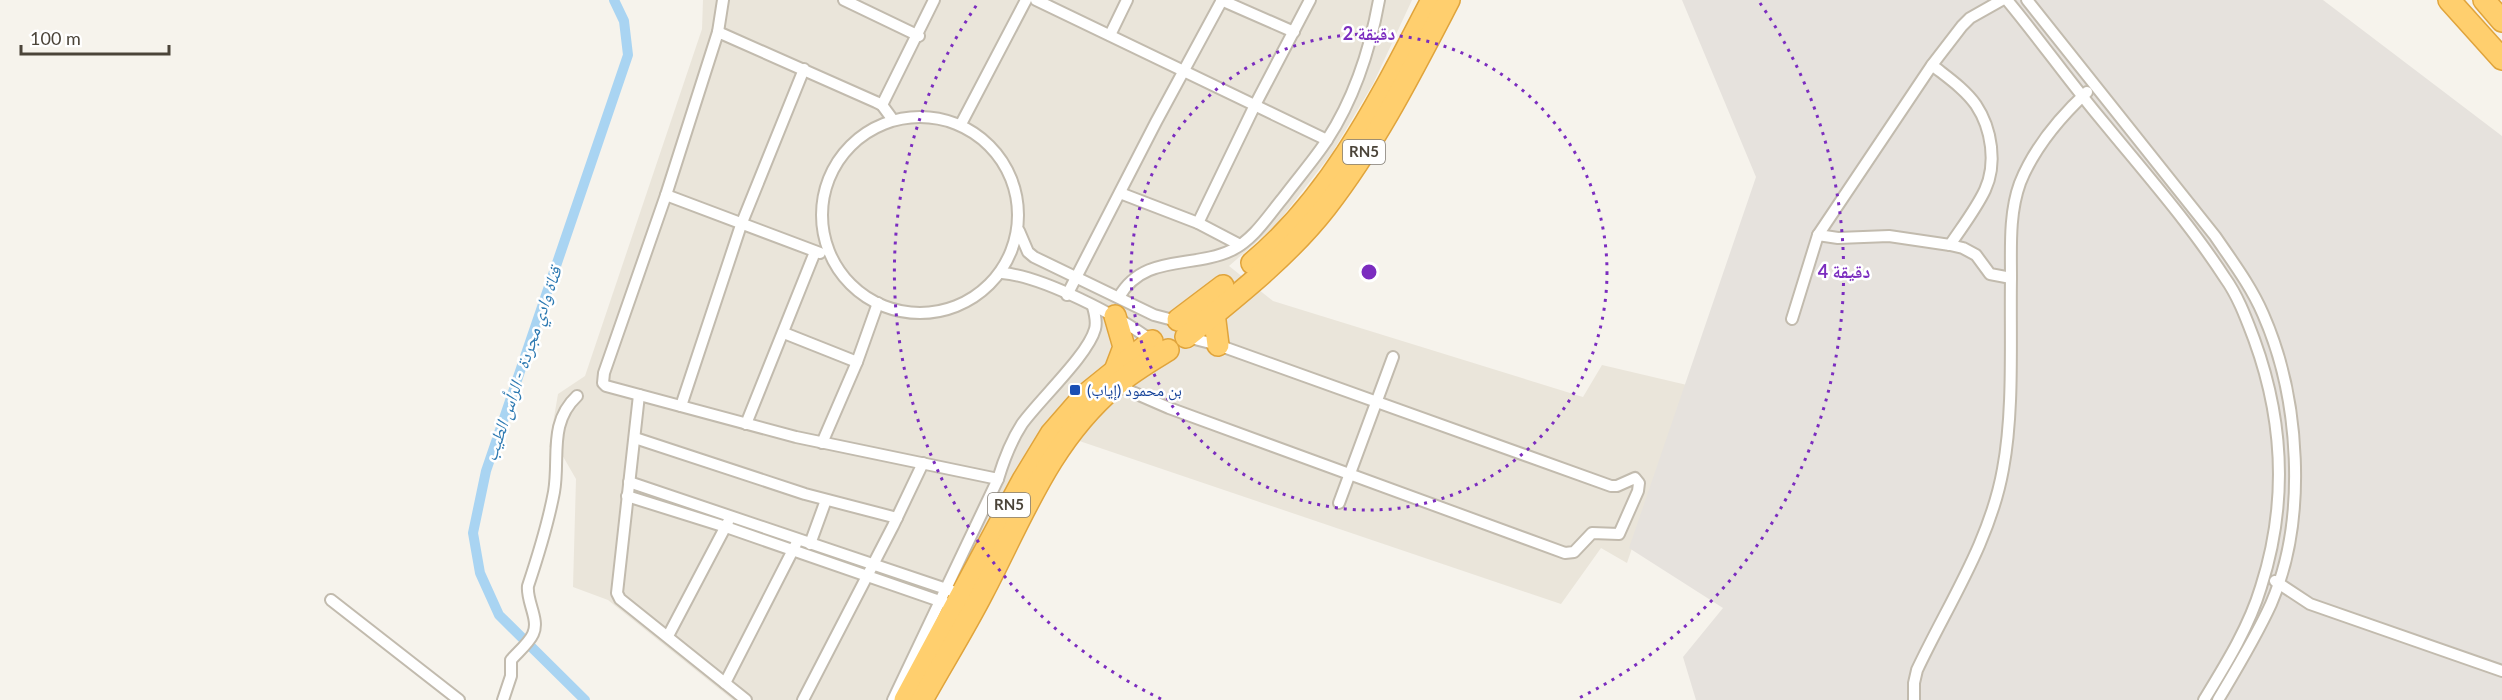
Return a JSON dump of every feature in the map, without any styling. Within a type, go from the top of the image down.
[{"type":"highway","name":"RN5","points":[[1179,326],[1258,258],[1306,208],[1364,126],[1432,0]]},
{"type":"highway","name":"RN5","points":[[905,700],[951,597],[1051,434],[1078,401],[1160,345],[1152,335],[1158,328],[1179,326],[1214,312],[1284,253],[1326,208],[1374,135],[1449,0]]},
{"type":"highway","points":[[2449,0],[2502,58]]},
{"type":"highway","points":[[2484,0],[2502,21]]},
{"type":"highway","points":[[1116,376],[1124,347],[1117,307]]},
{"type":"highway","points":[[1214,312],[1218,345]]},
{"type":"highway","name":"RN5","points":[[922,700],[983,592],[1040,479],[1066,439],[1116,376]]},
{"type":"street","points":[[723,0],[718,32],[666,195],[602,380],[606,386],[822,443],[998,478]]},
{"type":"street","points":[[844,0],[919,36]]},
{"type":"street","points":[[882,105],[919,36],[934,0]]},
{"type":"street","points":[[962,124],[1026,0]]},
{"type":"street","points":[[1036,0],[1328,140]]},
{"type":"street","points":[[1110,35],[1127,0]]},
{"type":"street","points":[[1067,295],[1222,0],[1294,32]]},
{"type":"street","points":[[1198,223],[1255,105],[1310,0]]},
{"type":"street","points":[[1117,307],[1130,280],[1152,269],[1230,251],[1263,224],[1328,140],[1353,94],[1367,58],[1379,0]]},
{"type":"street","points":[[1792,319],[1818,235],[1932,65],[1970,18],[2002,0]]},
{"type":"street","points":[[2007,0],[2226,279],[2245,315],[2260,356],[2276,416],[2279,492],[2276,522],[2266,573],[2252,614],[2204,700]]},
{"type":"street","points":[[2027,0],[2215,236],[2242,276],[2266,323],[2277,352],[2287,392],[2294,442],[2296,479],[2293,513],[2278,584],[2259,631],[2218,700]]},
{"type":"street","points":[[718,32],[882,105],[893,120]]},
{"type":"street","points":[[1932,65],[1977,105],[1990,143],[1990,175],[1986,188],[1950,245]]},
{"type":"street","points":[[681,406],[741,225],[804,69]]},
{"type":"street","points":[[1914,700],[1917,670],[1973,559],[2003,470],[2008,404],[2012,217],[2020,184],[2044,139],[2094,86]]},
{"type":"street","points":[[1019,231],[1009,262],[992,282],[964,301],[940,310],[914,312],[878,303],[863,296],[846,279],[829,253],[822,222],[823,199],[830,176],[849,146],[862,135],[893,120],[906,117],[938,117],[962,124],[985,142],[1004,165],[1015,185],[1019,231],[1028,252],[1075,277],[1117,307],[1160,345]]},
{"type":"street","points":[[1120,193],[1198,223],[1240,245]]},
{"type":"street","points":[[666,195],[815,252],[829,253]]},
{"type":"street","points":[[1818,235],[1838,238],[1889,236],[1950,245],[1976,255],[1990,274],[2011,278]]},
{"type":"street","points":[[746,424],[815,252]]},
{"type":"street","points":[[1002,273],[1023,276],[1093,307],[1117,307],[1154,315],[1218,345],[1611,486],[1617,486],[1635,478],[1639,483],[1638,491],[1619,534],[1593,534],[1570,553],[1169,408],[1116,376]]},
{"type":"street","points":[[822,443],[857,362],[878,303]]},
{"type":"street","points":[[893,700],[951,597],[1014,437],[1094,333],[1096,327],[1093,307]]},
{"type":"street","points":[[784,333],[857,362]]},
{"type":"street","points":[[1339,504],[1393,357]]},
{"type":"street","points":[[639,395],[616,593],[620,599],[746,700]]},
{"type":"street","points":[[503,700],[511,676],[511,660],[533,634],[534,625],[528,586],[554,492],[556,432],[566,408],[577,396]]},
{"type":"street","points":[[635,438],[772,484],[897,518]]},
{"type":"street","points":[[803,700],[897,518],[922,463]]},
{"type":"street","points":[[629,482],[730,516],[867,576],[951,597]]},
{"type":"street","points":[[627,496],[726,527],[795,545],[810,544],[872,565],[951,597]]},
{"type":"street","points":[[810,544],[826,500]]},
{"type":"street","points":[[668,636],[730,516]]},
{"type":"street","points":[[725,683],[795,545]]},
{"type":"street","points":[[2266,573],[2278,584],[2310,604],[2502,671]]},
{"type":"street","points":[[331,600],[459,700]]},
{"type":"shaded area","points":[[703,0],[1412,0],[1373,84],[1332,153],[1276,225],[1229,266],[1273,301],[1583,397],[1602,365],[1687,385],[1627,563],[1601,548],[1561,604],[1044,429],[1000,498],[899,700],[733,700],[608,600],[573,587],[576,479],[561,453],[549,447],[558,394],[585,376],[702,29]]},
{"type":"shaded area","points":[[1682,0],[2323,0],[2502,136],[2502,700],[1696,700],[1683,657],[1723,608],[1629,548],[1756,177]]},
{"type":"waterway","name":"قناة وادي مجردة - الرأس الطيب","points":[[585,700],[499,615],[480,573],[473,533],[486,471],[628,55],[624,21],[614,0]]},
{"type":"place","name":"بن محمود (إياب)","points":[[1075,390]]}]
